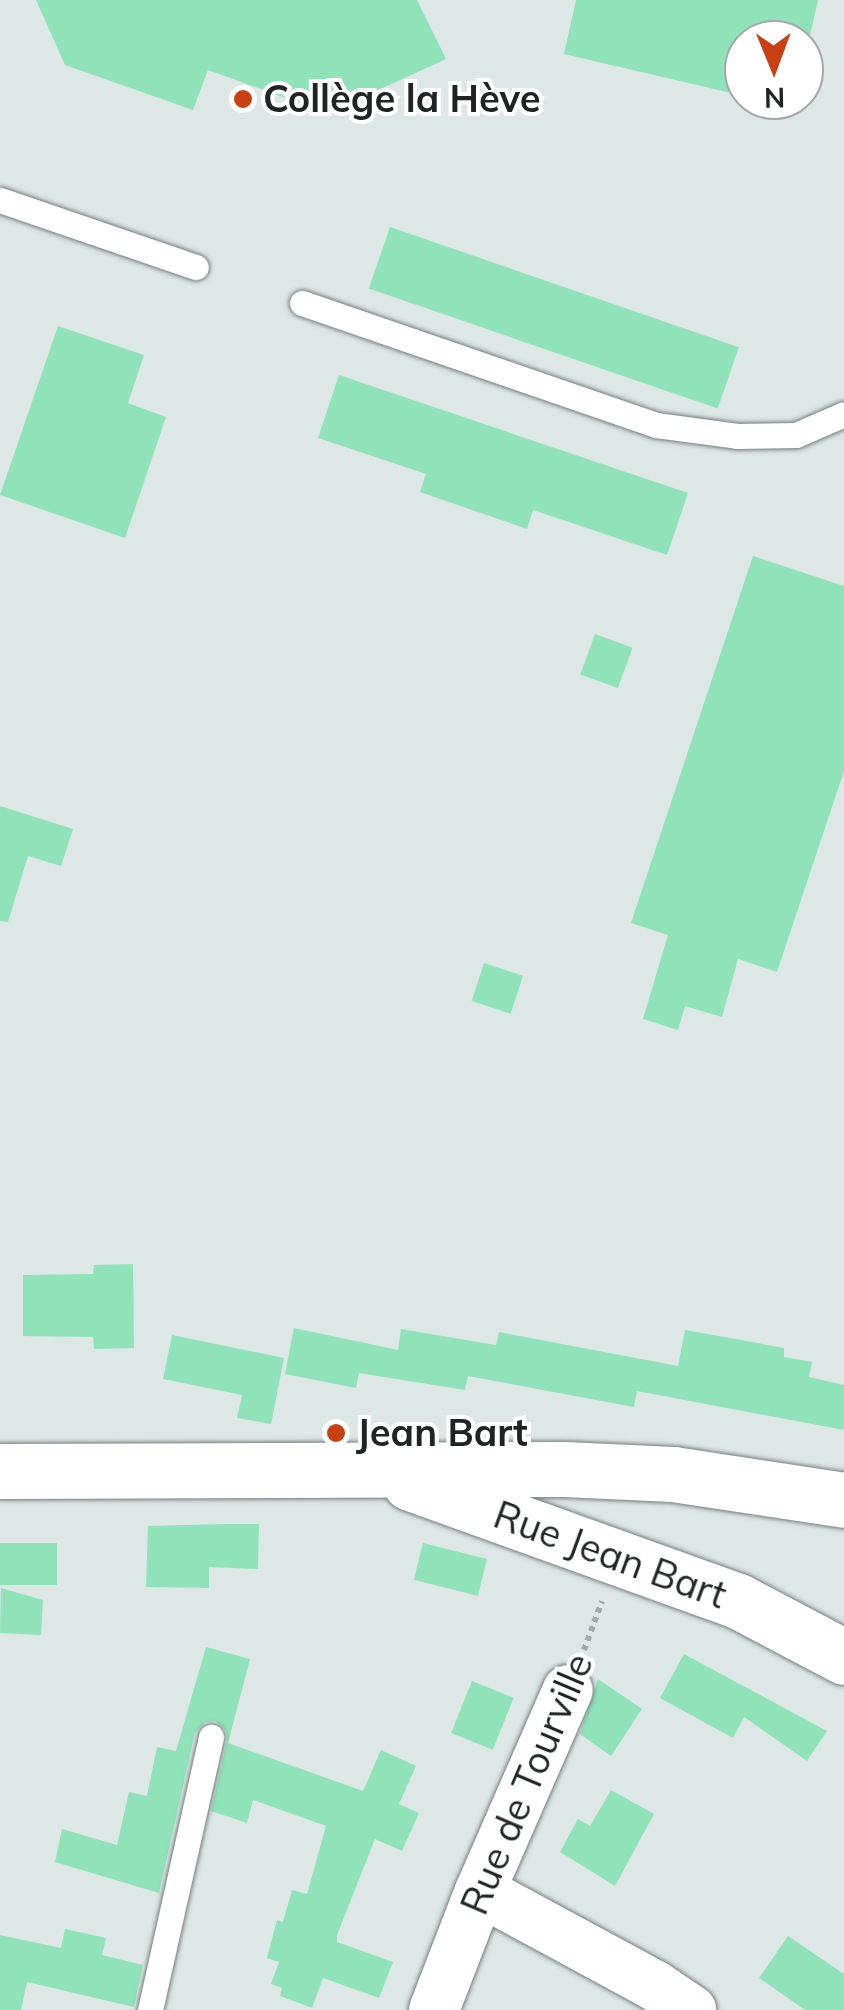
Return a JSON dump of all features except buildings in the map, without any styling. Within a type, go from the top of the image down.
[{"type":"street","name":"Rue Jean Bart","points":[[369,1469],[738,1600],[844,1657]]},
{"type":"street","points":[[525,1469],[518,1507],[528,1525]]},
{"type":"street","points":[[0,1471],[525,1469],[673,1474],[844,1500]]},
{"type":"street","name":"Rue de Tourville","points":[[434,2010],[480,1891],[568,1690]]},
{"type":"street","points":[[480,1891],[654,1985],[691,2010]]},
{"type":"lane","points":[[0,200],[196,268]]},
{"type":"lane","points":[[302,303],[656,425],[738,436],[796,435],[844,414]]},
{"type":"lane","points":[[150,2010],[211,1738]]},
{"type":"path","name":"Rue de Tourville","points":[[568,1690],[618,1557]]},
{"type":"place","name":"Collège la Hève","points":[[243,99]]},
{"type":"place","name":"Jean Bart","points":[[336,1433]]}]
